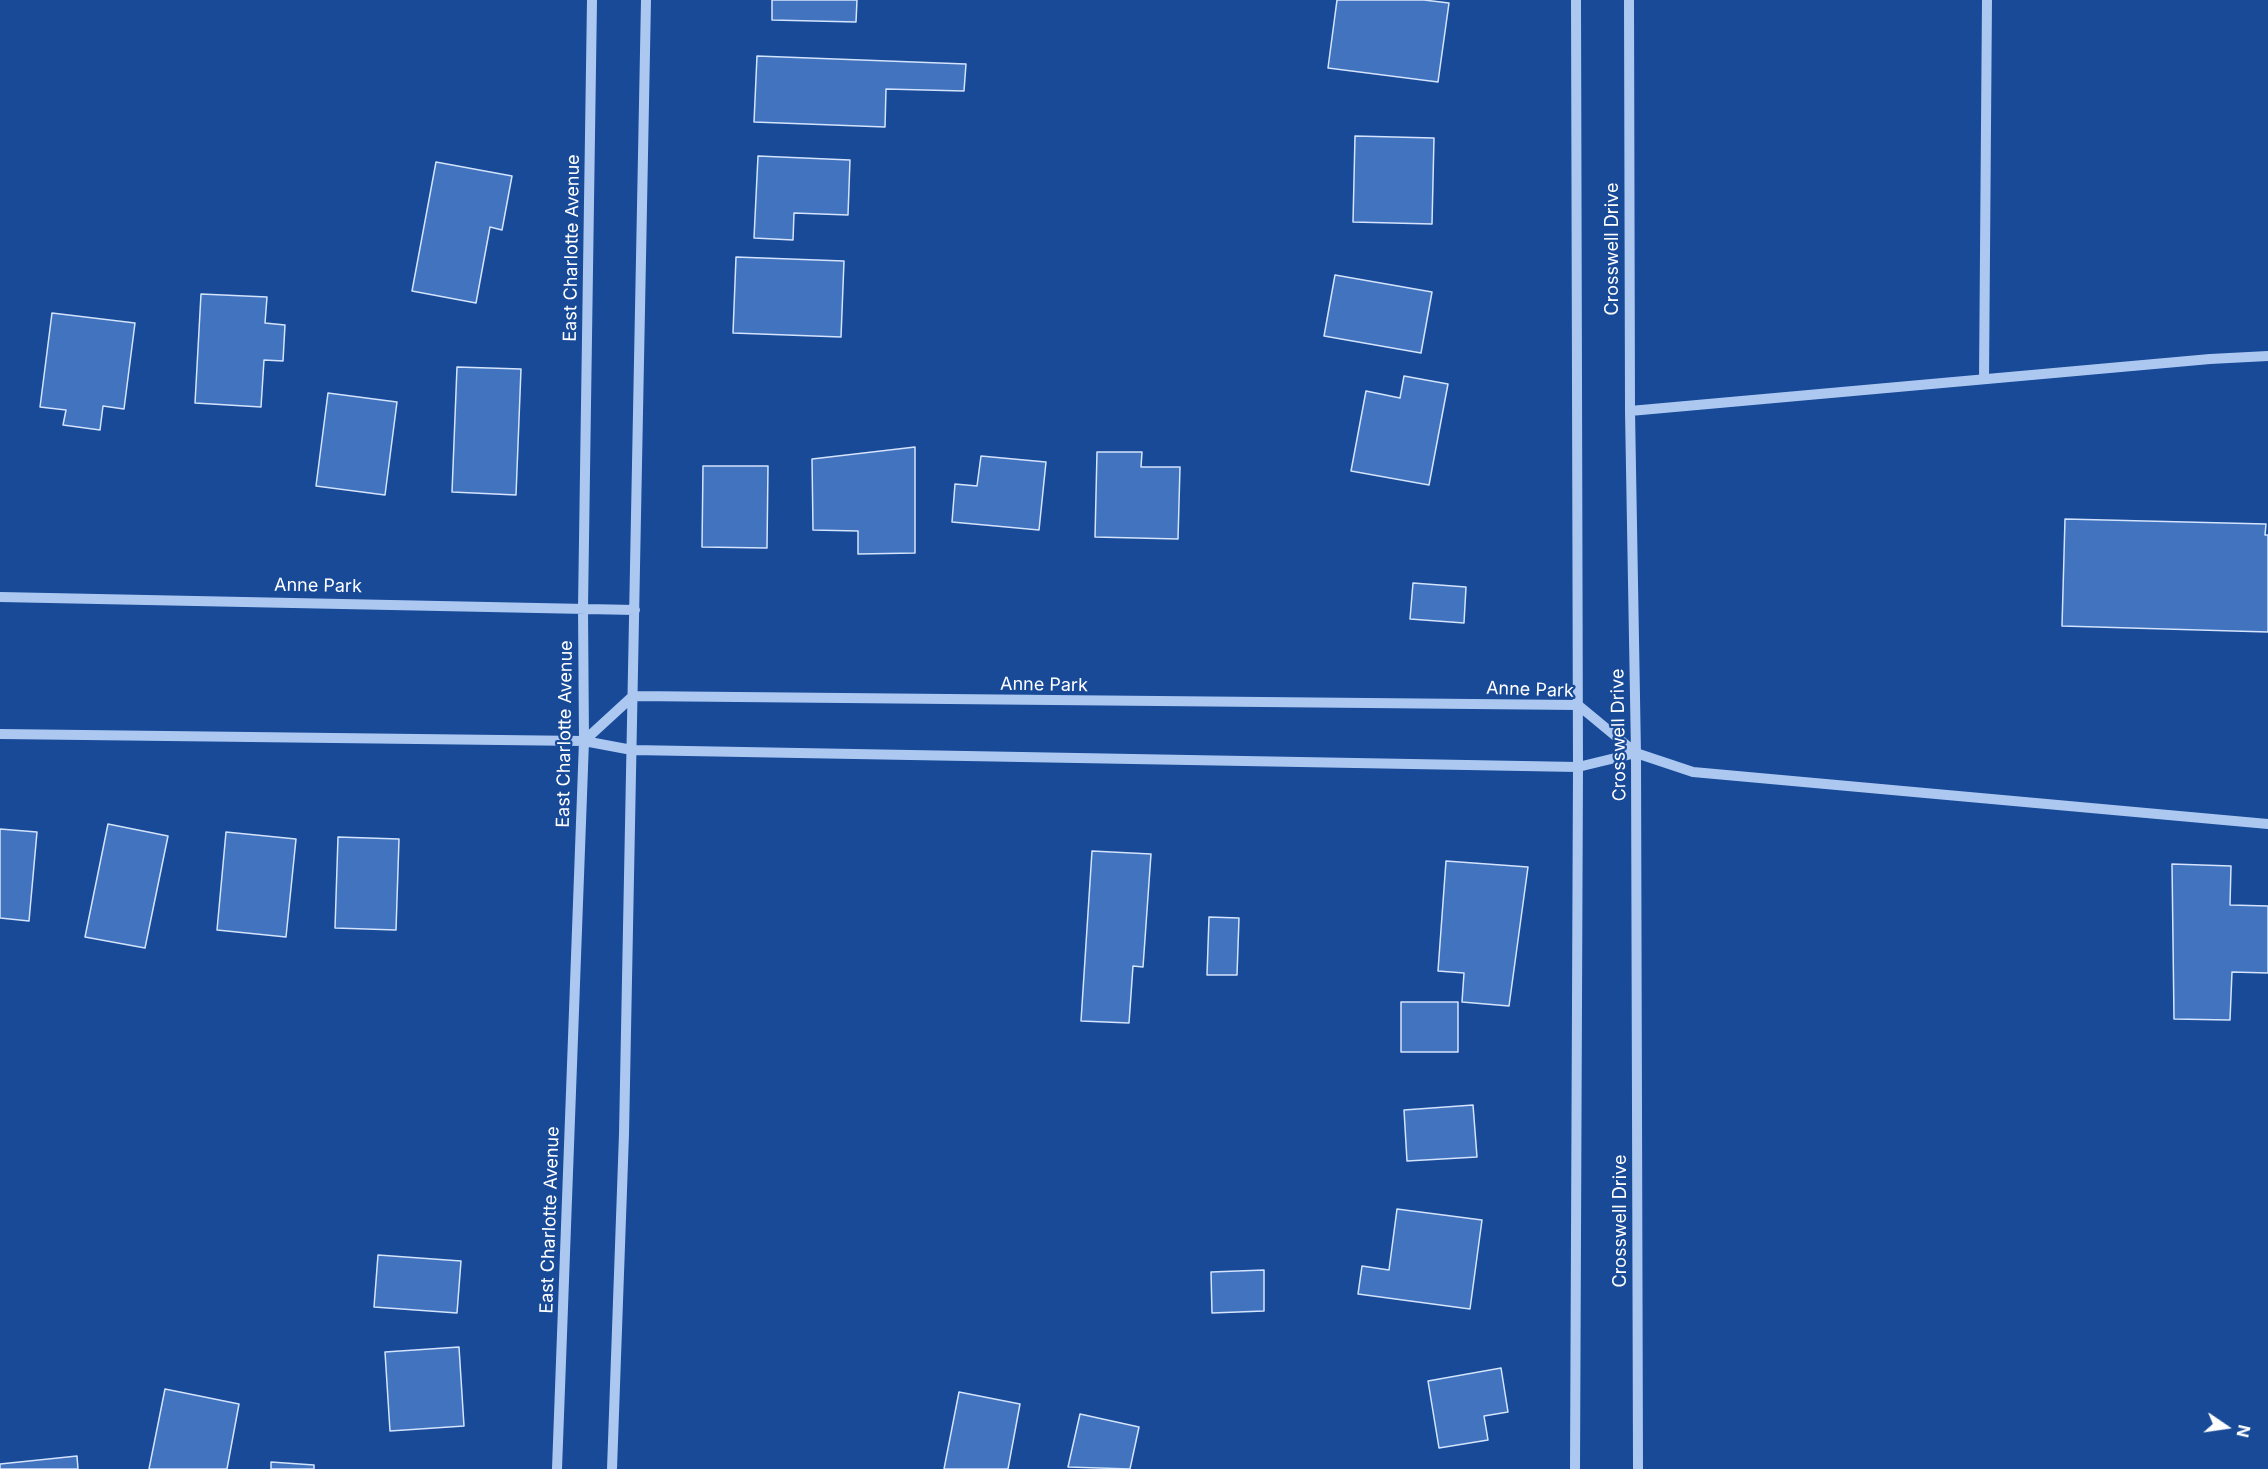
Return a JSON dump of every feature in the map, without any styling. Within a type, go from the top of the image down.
[{"type":"street","name":"East Charlotte Avenue","points":[[557,1469],[584,741],[583,607],[592,0]]},
{"type":"street","points":[[612,1469],[624,1134],[646,0]]},
{"type":"street","name":"Crosswell Drive","points":[[1575,1469],[1578,767],[1576,0]]},
{"type":"street","name":"Crosswell Drive","points":[[1629,0],[1630,411],[1636,753],[1638,1469]]},
{"type":"street","points":[[1984,379],[1987,0]]},
{"type":"street","points":[[1630,411],[2268,356]]},
{"type":"street","name":"Anne Park","points":[[0,597],[583,607],[635,610]]},
{"type":"street","name":"Anne Park","points":[[633,696],[1578,705],[1636,753]]},
{"type":"street","points":[[584,741],[633,696]]},
{"type":"street","points":[[0,734],[584,741],[632,750],[1578,767],[1636,753],[1693,772],[2268,824]]},
{"type":"building","points":[[772,0],[857,0],[856,22],[772,20]]},
{"type":"building","points":[[1337,0],[1424,0],[1449,3],[1438,82],[1328,68]]},
{"type":"building","points":[[757,56],[966,64],[964,91],[886,89],[885,127],[754,122]]},
{"type":"building","points":[[1355,136],[1434,138],[1432,224],[1353,222]]},
{"type":"building","points":[[758,156],[850,160],[848,215],[794,213],[793,240],[754,238]]},
{"type":"building","points":[[436,162],[512,176],[502,230],[490,227],[476,303],[412,291]]},
{"type":"building","points":[[736,257],[844,261],[841,337],[733,333]]},
{"type":"building","points":[[1335,275],[1432,292],[1421,353],[1324,336]]},
{"type":"building","points":[[201,294],[267,297],[265,323],[285,325],[283,361],[264,360],[261,407],[195,403]]},
{"type":"building","points":[[52,313],[135,323],[124,409],[103,406],[100,430],[63,425],[66,410],[40,407]]},
{"type":"building","points":[[457,367],[521,369],[516,495],[452,492]]},
{"type":"building","points":[[1404,376],[1448,384],[1429,485],[1351,471],[1366,391],[1400,398]]},
{"type":"building","points":[[328,393],[397,402],[385,495],[316,486]]},
{"type":"building","points":[[915,447],[915,553],[858,554],[858,531],[813,530],[812,459]]},
{"type":"building","points":[[1097,452],[1142,452],[1141,467],[1180,467],[1178,539],[1095,537]]},
{"type":"building","points":[[981,456],[1046,462],[1039,530],[952,522],[955,484],[977,486]]},
{"type":"building","points":[[703,466],[768,466],[767,548],[702,547]]},
{"type":"building","points":[[2065,519],[2266,524],[2268,632],[2062,626]]},
{"type":"building","points":[[1413,583],[1466,587],[1464,623],[1410,619]]},
{"type":"building","points":[[108,824],[168,836],[145,948],[85,937]]},
{"type":"building","points":[[0,829],[37,832],[29,921],[0,918]]},
{"type":"building","points":[[226,832],[296,839],[286,937],[217,930]]},
{"type":"building","points":[[338,837],[399,839],[396,930],[335,928]]},
{"type":"building","points":[[1092,851],[1151,854],[1143,967],[1133,966],[1129,1023],[1081,1021]]},
{"type":"building","points":[[1446,861],[1528,867],[1509,1006],[1462,1002],[1464,973],[1438,971]]},
{"type":"building","points":[[2172,864],[2231,866],[2230,905],[2268,906],[2268,973],[2232,972],[2230,1020],[2174,1019]]},
{"type":"building","points":[[1209,917],[1239,918],[1237,975],[1207,975]]},
{"type":"building","points":[[1401,1002],[1458,1002],[1458,1052],[1401,1052]]},
{"type":"building","points":[[1473,1105],[1477,1157],[1407,1161],[1404,1110]]},
{"type":"building","points":[[1397,1209],[1482,1220],[1470,1309],[1358,1294],[1362,1266],[1389,1270]]},
{"type":"building","points":[[378,1255],[461,1261],[457,1313],[374,1307]]},
{"type":"building","points":[[1264,1270],[1264,1311],[1212,1313],[1211,1272]]},
{"type":"building","points":[[459,1347],[464,1426],[390,1431],[385,1352]]},
{"type":"building","points":[[1501,1368],[1508,1412],[1484,1416],[1488,1440],[1439,1448],[1428,1381]]},
{"type":"building","points":[[165,1389],[239,1404],[227,1469],[149,1469]]},
{"type":"building","points":[[959,1392],[1020,1404],[1008,1469],[944,1469]]},
{"type":"building","points":[[1080,1414],[1139,1427],[1130,1469],[1068,1467]]},
{"type":"building","points":[[77,1456],[78,1469],[0,1469],[0,1464]]},
{"type":"building","points":[[271,1462],[314,1465],[314,1469],[271,1469]]}]
